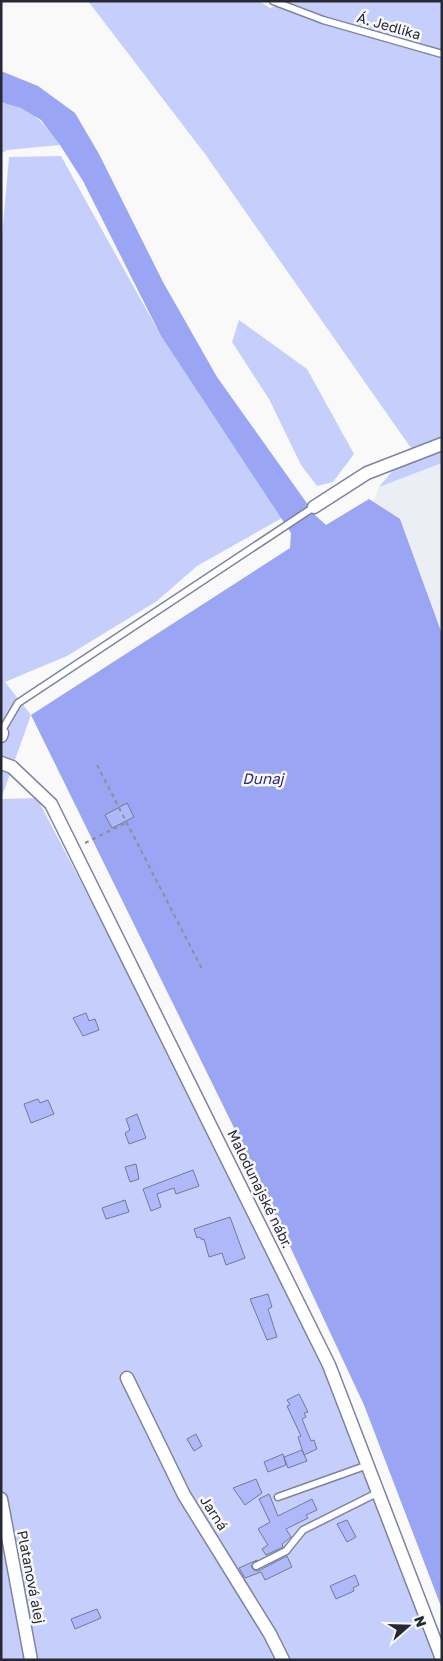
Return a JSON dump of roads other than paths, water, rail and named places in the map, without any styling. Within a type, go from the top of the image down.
[{"type":"street","points":[[314,507],[367,473],[442,444]]},
{"type":"street","name":"Malodunajské nábr.","points":[[1,763],[12,767],[51,804],[308,1320],[329,1365],[442,1659]]},
{"type":"street","name":"Jarná","points":[[127,1378],[184,1495],[260,1617],[283,1660]]},
{"type":"street","name":"Platanová alej","points":[[1,1500],[31,1660]]},
{"type":"lane","name":"Á. Jedlika","points":[[273,1],[323,20],[442,54]]},
{"type":"lane","points":[[2,734],[18,704],[314,507]]},
{"type":"lane","points":[[278,1497],[368,1465]]},
{"type":"lane","points":[[256,1566],[286,1551],[303,1530],[378,1492]]},
{"type":"water","name":"Dunaj","points":[[1,71],[38,86],[75,113],[99,154],[163,282],[217,377],[316,516],[326,525],[369,499],[400,519],[442,634],[442,1609],[364,1405],[244,1148],[31,715],[290,548],[291,533],[161,336],[83,181],[60,145],[41,120],[21,108],[1,102]]}]
